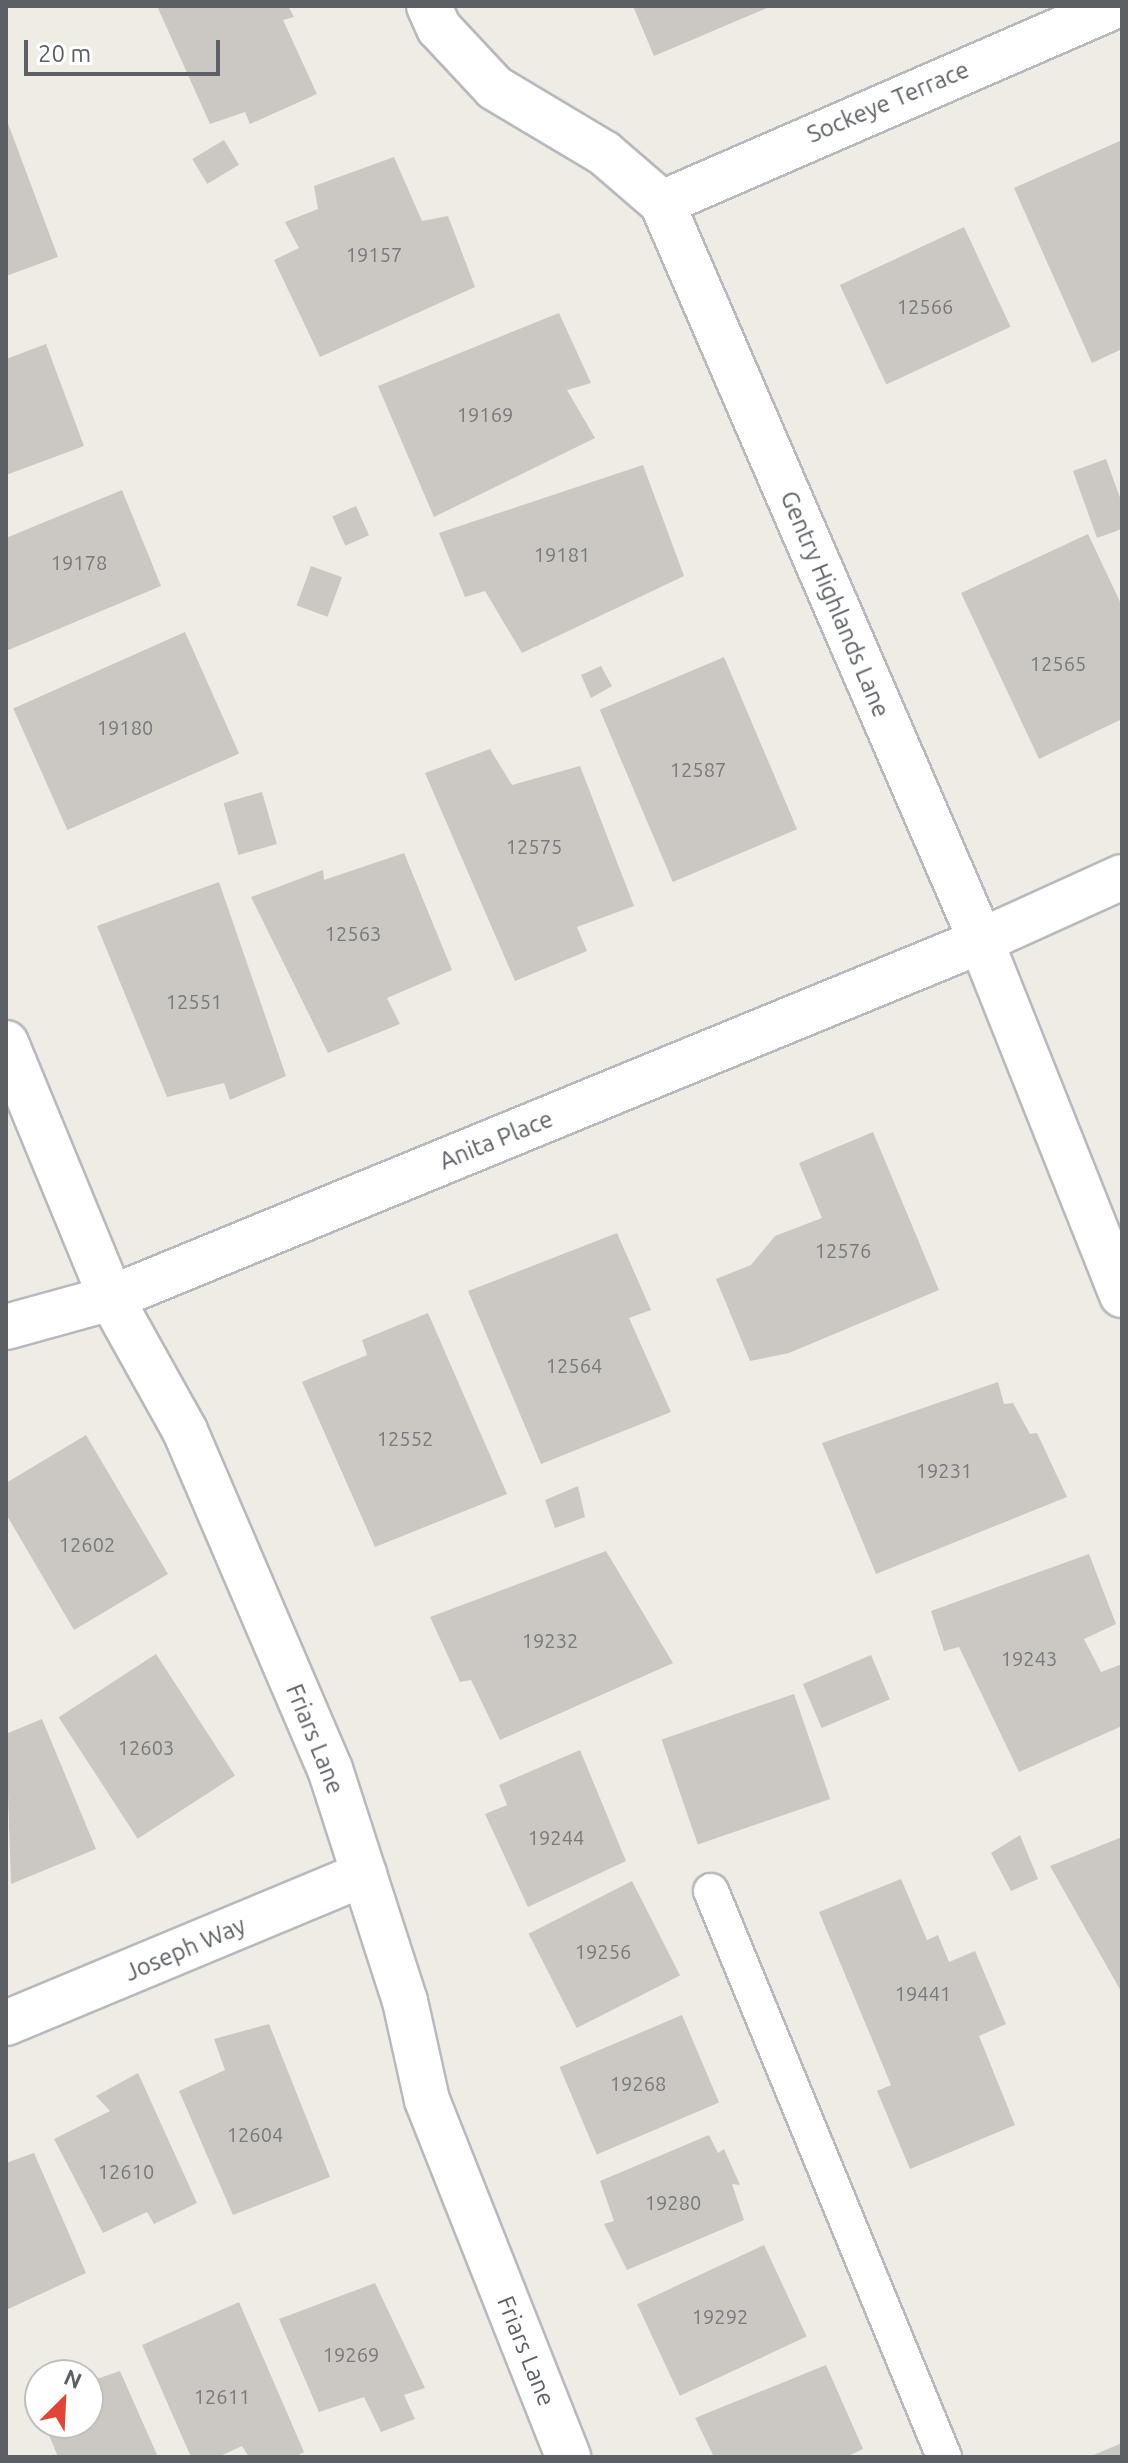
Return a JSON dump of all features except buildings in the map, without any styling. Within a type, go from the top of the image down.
[{"type":"street","name":"Gentry Highlands Lane","points":[[429,6],[439,28],[495,88],[604,153],[662,203],[981,941],[1122,1295]]},
{"type":"street","name":"Sockeye Terrace","points":[[662,203],[1116,6]]},
{"type":"street","name":"Anita Place","points":[[6,1327],[111,1298],[981,941],[1122,877]]},
{"type":"street","name":"Friars Lane","points":[[6,1043],[111,1298],[185,1431],[330,1769],[405,2001],[427,2100],[568,2457]]},
{"type":"street","name":"Joseph Way","points":[[6,2023],[364,1874]]},
{"type":"lane","points":[[711,1891],[944,2457]]}]
